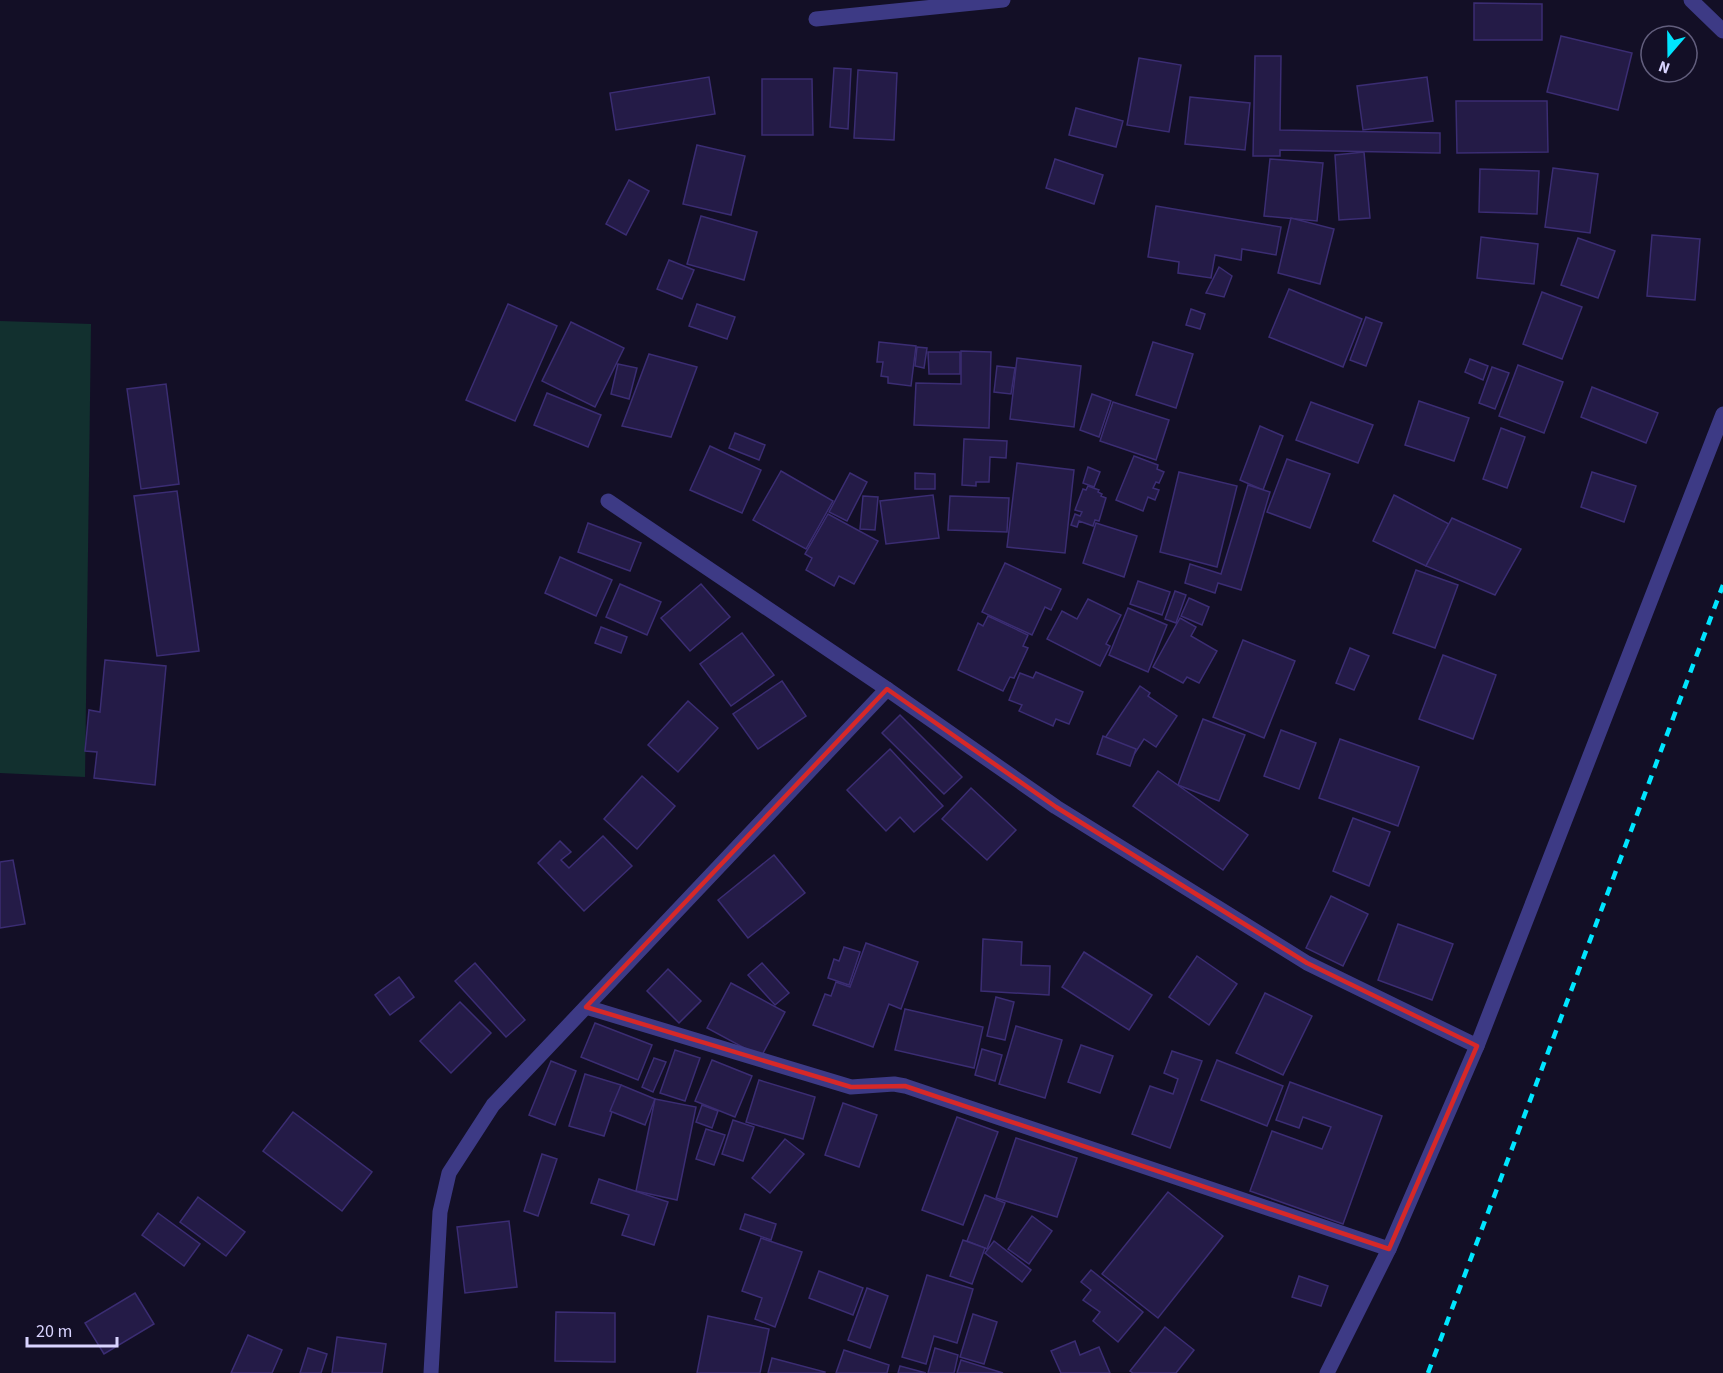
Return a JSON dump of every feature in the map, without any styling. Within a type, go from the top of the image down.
[{"type":"street","points":[[816,19],[1003,0]]},
{"type":"street","points":[[1690,0],[1723,31]]},
{"type":"street","points":[[1327,1373],[1389,1249],[1477,1046],[1723,414]]},
{"type":"street","points":[[609,501],[887,689],[1056,807],[1307,963],[1477,1046]]},
{"type":"street","points":[[431,1373],[440,1212],[449,1173],[493,1106],[887,689]]},
{"type":"street","points":[[586,1007],[851,1087],[894,1084],[905,1086],[1389,1249]]},
{"type":"highlighted area","points":[[887,689],[1056,807],[1307,963],[1477,1046],[1389,1249],[905,1086],[851,1087],[586,1007]]},
{"type":"green space","points":[[0,321],[91,324],[85,777],[0,773]]},
{"type":"building","points":[[1474,3],[1542,4],[1542,40],[1474,40]]},
{"type":"building","points":[[1561,36],[1632,53],[1618,110],[1547,92]]},
{"type":"building","points":[[1255,56],[1281,56],[1280,130],[1440,133],[1440,153],[1280,150],[1280,156],[1253,156]]},
{"type":"building","points":[[1139,58],[1181,65],[1169,132],[1127,125]]},
{"type":"building","points":[[834,68],[851,69],[848,129],[830,127]]},
{"type":"building","points":[[858,70],[897,73],[894,140],[854,138]]},
{"type":"building","points":[[709,77],[715,114],[616,130],[610,93]]},
{"type":"building","points":[[1427,77],[1433,121],[1363,130],[1357,86]]},
{"type":"building","points":[[762,79],[812,79],[813,135],[762,135]]},
{"type":"building","points":[[1190,97],[1250,103],[1245,150],[1185,144]]},
{"type":"building","points":[[1456,101],[1547,101],[1548,152],[1457,153]]},
{"type":"building","points":[[1076,108],[1123,121],[1116,147],[1069,135]]},
{"type":"building","points":[[697,145],[745,156],[731,215],[683,204]]},
{"type":"building","points":[[1364,152],[1370,218],[1339,220],[1335,155]]},
{"type":"building","points":[[1055,159],[1103,175],[1094,204],[1046,188]]},
{"type":"building","points":[[1270,159],[1323,163],[1317,221],[1264,216]]},
{"type":"building","points":[[1553,168],[1598,174],[1590,233],[1545,227]]},
{"type":"building","points":[[1480,169],[1539,171],[1537,214],[1479,212]]},
{"type":"building","points":[[629,180],[649,191],[626,235],[606,224]]},
{"type":"building","points":[[1156,206],[1281,227],[1276,255],[1242,249],[1241,260],[1215,255],[1211,278],[1178,273],[1179,262],[1148,257]]},
{"type":"building","points":[[701,216],[757,232],[744,280],[687,264]]},
{"type":"building","points":[[1291,218],[1334,229],[1320,284],[1278,273]]},
{"type":"building","points":[[1652,235],[1700,239],[1695,300],[1647,296]]},
{"type":"building","points":[[1481,237],[1538,244],[1534,284],[1477,278]]},
{"type":"building","points":[[1578,238],[1615,251],[1598,298],[1561,285]]},
{"type":"building","points":[[669,260],[694,270],[682,299],[657,289]]},
{"type":"building","points":[[1219,267],[1232,276],[1224,297],[1206,293]]},
{"type":"building","points":[[1289,289],[1362,319],[1343,367],[1269,337]]},
{"type":"building","points":[[1542,292],[1582,307],[1562,359],[1523,344]]},
{"type":"building","points":[[508,304],[557,326],[515,421],[466,400]]},
{"type":"building","points":[[697,304],[735,317],[727,339],[689,326]]},
{"type":"building","points":[[1191,309],[1205,314],[1200,329],[1186,325]]},
{"type":"building","points":[[1366,317],[1382,323],[1366,366],[1350,360]]},
{"type":"building","points":[[571,322],[624,348],[595,407],[542,381]]},
{"type":"building","points":[[879,342],[916,346],[911,386],[888,383],[888,377],[881,376],[883,362],[877,362]]},
{"type":"building","points":[[1153,342],[1193,354],[1176,408],[1136,395]]},
{"type":"building","points":[[917,347],[927,348],[924,368],[915,366]]},
{"type":"building","points":[[961,351],[991,352],[989,428],[914,425],[916,383],[961,384]]},
{"type":"building","points":[[928,352],[960,352],[960,374],[929,374]]},
{"type":"building","points":[[649,354],[697,367],[671,437],[622,426]]},
{"type":"building","points":[[1017,358],[1081,366],[1074,427],[1010,419]]},
{"type":"building","points":[[1470,359],[1488,366],[1483,380],[1465,372]]},
{"type":"building","points":[[618,364],[637,368],[629,399],[611,394]]},
{"type":"building","points":[[1518,365],[1563,382],[1544,433],[1499,416]]},
{"type":"building","points":[[997,366],[1015,368],[1011,394],[994,392]]},
{"type":"building","points":[[1492,367],[1509,373],[1495,409],[1479,403]]},
{"type":"building","points":[[166,384],[179,484],[141,489],[127,389]]},
{"type":"building","points":[[1592,387],[1658,413],[1646,443],[1581,417]]},
{"type":"building","points":[[547,393],[601,415],[588,447],[534,425]]},
{"type":"building","points":[[1092,394],[1111,401],[1099,437],[1080,430]]},
{"type":"building","points":[[1419,401],[1469,418],[1454,461],[1405,445]]},
{"type":"building","points":[[1113,402],[1169,420],[1156,460],[1100,441]]},
{"type":"building","points":[[1311,402],[1373,425],[1358,463],[1296,440]]},
{"type":"building","points":[[1260,426],[1283,436],[1263,490],[1240,480]]},
{"type":"building","points":[[1501,428],[1525,437],[1507,488],[1483,479]]},
{"type":"building","points":[[735,433],[765,445],[759,460],[729,448]]},
{"type":"building","points":[[964,439],[1007,441],[1006,458],[990,457],[989,482],[976,482],[976,486],[962,485]]},
{"type":"building","points":[[710,446],[761,470],[742,513],[690,490]]},
{"type":"building","points":[[1134,456],[1158,465],[1157,469],[1164,472],[1159,483],[1156,482],[1153,488],[1159,490],[1155,500],[1148,497],[1143,511],[1116,500]]},
{"type":"building","points":[[1287,459],[1330,474],[1310,528],[1267,512]]},
{"type":"building","points":[[1017,463],[1074,470],[1065,553],[1007,547]]},
{"type":"building","points":[[1088,467],[1100,472],[1094,487],[1083,483]]},
{"type":"building","points":[[781,471],[833,501],[806,549],[753,520]]},
{"type":"building","points":[[1179,472],[1237,486],[1217,567],[1160,552]]},
{"type":"building","points":[[1592,472],[1636,486],[1624,522],[1581,507]]},
{"type":"building","points":[[850,473],[867,482],[847,521],[829,512]]},
{"type":"building","points":[[915,473],[935,474],[935,489],[915,489]]},
{"type":"building","points":[[1248,485],[1270,492],[1241,590],[1218,583],[1215,593],[1185,583],[1190,564],[1221,574]]},
{"type":"building","points":[[1088,486],[1099,490],[1101,496],[1106,498],[1099,521],[1095,520],[1093,526],[1079,521],[1077,527],[1071,525],[1075,514],[1080,516],[1082,512],[1075,510],[1083,489],[1086,490]]},
{"type":"building","points":[[177,491],[199,651],[157,656],[134,496]]},
{"type":"building","points":[[933,495],[939,538],[886,544],[880,501]]},
{"type":"building","points":[[1394,495],[1449,524],[1426,566],[1373,541]]},
{"type":"building","points":[[863,496],[878,497],[875,530],[860,529]]},
{"type":"building","points":[[950,496],[1009,498],[1007,532],[948,530]]},
{"type":"building","points":[[828,514],[878,541],[854,584],[839,576],[834,586],[806,570],[812,558],[805,554]]},
{"type":"building","points":[[1452,518],[1521,549],[1495,595],[1426,566]]},
{"type":"building","points":[[588,523],[641,543],[630,571],[578,552]]},
{"type":"building","points":[[1096,523],[1137,536],[1124,577],[1083,563]]},
{"type":"building","points":[[560,557],[612,580],[596,616],[545,593]]},
{"type":"building","points":[[1005,563],[1061,589],[1051,610],[1045,607],[1032,635],[982,612]]},
{"type":"building","points":[[1416,570],[1458,585],[1435,648],[1393,633]]},
{"type":"building","points":[[1138,581],[1170,592],[1162,615],[1130,604]]},
{"type":"building","points":[[620,584],[661,602],[647,635],[606,617]]},
{"type":"building","points":[[701,584],[730,617],[690,651],[661,618]]},
{"type":"building","points":[[1175,591],[1186,595],[1176,623],[1165,619]]},
{"type":"building","points":[[1189,598],[1209,607],[1202,625],[1181,616]]},
{"type":"building","points":[[1088,599],[1121,615],[1106,644],[1110,646],[1100,666],[1047,639],[1062,611],[1077,619]]},
{"type":"building","points":[[1128,608],[1167,625],[1148,672],[1109,655]]},
{"type":"building","points":[[988,616],[1028,635],[1023,646],[1028,648],[1014,678],[1010,677],[1003,691],[958,670],[978,623],[983,626]]},
{"type":"building","points":[[1180,618],[1196,627],[1191,636],[1217,651],[1199,683],[1187,677],[1183,683],[1153,667]]},
{"type":"building","points":[[601,627],[627,637],[621,653],[595,643]]},
{"type":"building","points":[[742,633],[774,675],[731,706],[700,664]]},
{"type":"building","points":[[1243,640],[1295,661],[1264,738],[1213,717]]},
{"type":"building","points":[[1350,648],[1369,656],[1354,690],[1336,683]]},
{"type":"building","points":[[1443,655],[1496,675],[1473,739],[1419,719]]},
{"type":"building","points":[[105,660],[166,666],[155,785],[94,778],[97,752],[85,751],[89,710],[100,712]]},
{"type":"building","points":[[1036,672],[1083,692],[1069,724],[1056,719],[1053,726],[1019,711],[1022,705],[1009,700],[1020,673],[1033,678]]},
{"type":"building","points":[[782,681],[806,716],[758,749],[733,714]]},
{"type":"building","points":[[1140,686],[1150,693],[1148,696],[1177,716],[1156,747],[1144,739],[1133,756],[1105,738]]},
{"type":"building","points":[[688,701],[718,728],[678,772],[648,745]]},
{"type":"building","points":[[900,715],[962,777],[944,794],[882,733]]},
{"type":"building","points":[[1203,719],[1245,735],[1219,801],[1178,785]]},
{"type":"building","points":[[1281,730],[1316,743],[1299,789],[1264,776]]},
{"type":"building","points":[[1103,736],[1136,749],[1130,766],[1097,754]]},
{"type":"building","points":[[1340,739],[1419,767],[1398,826],[1319,798]]},
{"type":"building","points":[[890,749],[943,806],[914,832],[900,817],[886,831],[847,790]]},
{"type":"building","points":[[1158,771],[1248,835],[1223,870],[1133,806]]},
{"type":"building","points":[[642,776],[675,806],[637,849],[604,819]]},
{"type":"building","points":[[971,788],[1016,830],[987,860],[942,819]]},
{"type":"building","points":[[1353,818],[1390,832],[1369,886],[1333,871]]},
{"type":"building","points":[[603,836],[632,866],[584,911],[538,863],[560,841],[571,852],[561,860],[569,868]]},
{"type":"building","points":[[774,855],[805,893],[748,938],[718,900]]},
{"type":"building","points":[[13,860],[25,924],[0,928],[0,862]]},
{"type":"building","points":[[1331,896],[1368,914],[1343,966],[1306,948]]},
{"type":"building","points":[[1398,924],[1453,944],[1432,1000],[1378,980]]},
{"type":"building","points":[[983,939],[1022,942],[1021,965],[1050,966],[1049,995],[981,991]]},
{"type":"building","points":[[866,943],[918,962],[901,1009],[889,1004],[873,1047],[813,1025],[825,994],[831,996],[836,982],[850,987]]},
{"type":"building","points":[[844,947],[860,952],[849,985],[828,978],[834,959],[839,961]]},
{"type":"building","points":[[1084,952],[1152,995],[1129,1030],[1062,987]]},
{"type":"building","points":[[1197,956],[1237,984],[1209,1025],[1169,997]]},
{"type":"building","points":[[475,963],[525,1020],[506,1037],[455,981]]},
{"type":"building","points":[[762,963],[789,993],[775,1005],[748,975]]},
{"type":"building","points":[[668,969],[701,1001],[679,1023],[647,991]]},
{"type":"building","points":[[399,977],[414,997],[390,1015],[375,995]]},
{"type":"building","points":[[731,983],[785,1012],[761,1057],[707,1028]]},
{"type":"building","points":[[1265,993],[1312,1016],[1283,1075],[1236,1053]]},
{"type":"building","points":[[996,997],[1014,1002],[1005,1040],[987,1036]]},
{"type":"building","points":[[460,1002],[491,1033],[451,1073],[420,1041]]},
{"type":"building","points":[[905,1009],[983,1027],[974,1068],[895,1050]]},
{"type":"building","points":[[595,1023],[652,1045],[638,1080],[581,1057]]},
{"type":"building","points":[[1016,1026],[1062,1040],[1045,1098],[999,1084]]},
{"type":"building","points":[[1081,1045],[1113,1056],[1100,1093],[1068,1082]]},
{"type":"building","points":[[982,1049],[1002,1055],[995,1081],[975,1075]]},
{"type":"building","points":[[675,1050],[700,1058],[685,1101],[660,1093]]},
{"type":"building","points":[[1172,1051],[1202,1061],[1170,1148],[1132,1134],[1150,1086],[1173,1094],[1178,1079],[1164,1073]]},
{"type":"building","points":[[654,1058],[666,1062],[653,1092],[642,1087]]},
{"type":"building","points":[[712,1060],[752,1076],[735,1117],[695,1101]]},
{"type":"building","points":[[1217,1060],[1283,1086],[1267,1126],[1201,1100]]},
{"type":"building","points":[[551,1061],[576,1071],[555,1125],[529,1115]]},
{"type":"building","points":[[585,1074],[621,1085],[604,1136],[569,1126]]},
{"type":"building","points":[[759,1080],[815,1097],[803,1139],[746,1122]]},
{"type":"building","points":[[1290,1082],[1382,1116],[1343,1224],[1250,1191],[1272,1131],[1322,1149],[1331,1127],[1303,1117],[1299,1128],[1276,1120]]},
{"type":"building","points":[[621,1085],[655,1099],[645,1125],[610,1111]]},
{"type":"building","points":[[655,1099],[696,1107],[677,1200],[636,1191]]},
{"type":"building","points":[[843,1103],[877,1115],[859,1167],[825,1155]]},
{"type":"building","points":[[702,1105],[718,1111],[712,1128],[696,1122]]},
{"type":"building","points":[[293,1112],[372,1172],[342,1211],[263,1151]]},
{"type":"building","points":[[957,1117],[998,1132],[963,1225],[922,1210]]},
{"type":"building","points":[[733,1120],[754,1127],[743,1161],[722,1154]]},
{"type":"building","points":[[706,1129],[725,1135],[714,1165],[696,1159]]},
{"type":"building","points":[[1016,1138],[1077,1158],[1057,1217],[996,1198]]},
{"type":"building","points":[[785,1139],[804,1154],[770,1193],[752,1178]]},
{"type":"building","points":[[542,1154],[557,1159],[538,1216],[524,1211]]},
{"type":"building","points":[[599,1179],[668,1202],[654,1245],[622,1235],[629,1215],[591,1203]]},
{"type":"building","points":[[1168,1192],[1223,1236],[1158,1318],[1102,1274]]},
{"type":"building","points":[[985,1195],[1005,1203],[987,1249],[967,1241]]},
{"type":"building","points":[[198,1197],[245,1232],[226,1256],[180,1222]]},
{"type":"building","points":[[158,1213],[200,1244],[184,1266],[142,1235]]},
{"type":"building","points":[[745,1214],[776,1224],[771,1240],[740,1229]]},
{"type":"building","points":[[1032,1216],[1052,1231],[1029,1264],[1008,1249]]},
{"type":"building","points":[[509,1221],[517,1287],[465,1293],[457,1227]]},
{"type":"building","points":[[761,1238],[802,1252],[775,1327],[755,1319],[762,1298],[742,1291]]},
{"type":"building","points":[[963,1240],[985,1248],[972,1284],[950,1276]]},
{"type":"building","points":[[994,1241],[1031,1270],[1022,1282],[985,1253]]},
{"type":"building","points":[[1091,1270],[1143,1312],[1118,1342],[1093,1321],[1100,1312],[1083,1300],[1091,1290],[1081,1282]]},
{"type":"building","points":[[819,1271],[863,1288],[853,1315],[809,1298]]},
{"type":"building","points":[[927,1275],[973,1289],[957,1343],[934,1336],[926,1364],[902,1357]]},
{"type":"building","points":[[1299,1276],[1328,1286],[1321,1306],[1292,1297]]},
{"type":"building","points":[[867,1288],[888,1296],[870,1348],[848,1340]]},
{"type":"building","points":[[135,1293],[154,1324],[104,1354],[85,1323]]},
{"type":"building","points":[[556,1312],[615,1313],[615,1362],[555,1361]]},
{"type":"building","points":[[973,1314],[997,1322],[984,1364],[960,1357]]},
{"type":"building","points":[[708,1316],[769,1329],[760,1373],[697,1373]]},
{"type":"building","points":[[1165,1327],[1194,1350],[1176,1373],[1133,1373],[1130,1371]]},
{"type":"building","points":[[248,1335],[282,1350],[272,1373],[231,1373]]},
{"type":"building","points":[[337,1337],[386,1344],[382,1373],[332,1373]]},
{"type":"building","points":[[1075,1341],[1080,1355],[1099,1347],[1110,1373],[1061,1373],[1051,1351]]},
{"type":"building","points":[[308,1348],[327,1354],[321,1373],[300,1373]]},
{"type":"building","points":[[935,1348],[958,1355],[954,1373],[928,1373]]},
{"type":"building","points":[[844,1350],[889,1365],[887,1373],[836,1373]]},
{"type":"building","points":[[772,1358],[825,1372],[825,1373],[768,1373]]},
{"type":"building","points":[[961,1360],[1003,1373],[957,1373]]},
{"type":"building","points":[[900,1366],[926,1373],[898,1373]]},
{"type":"railway","points":[[1428,1373],[1723,585]]}]
